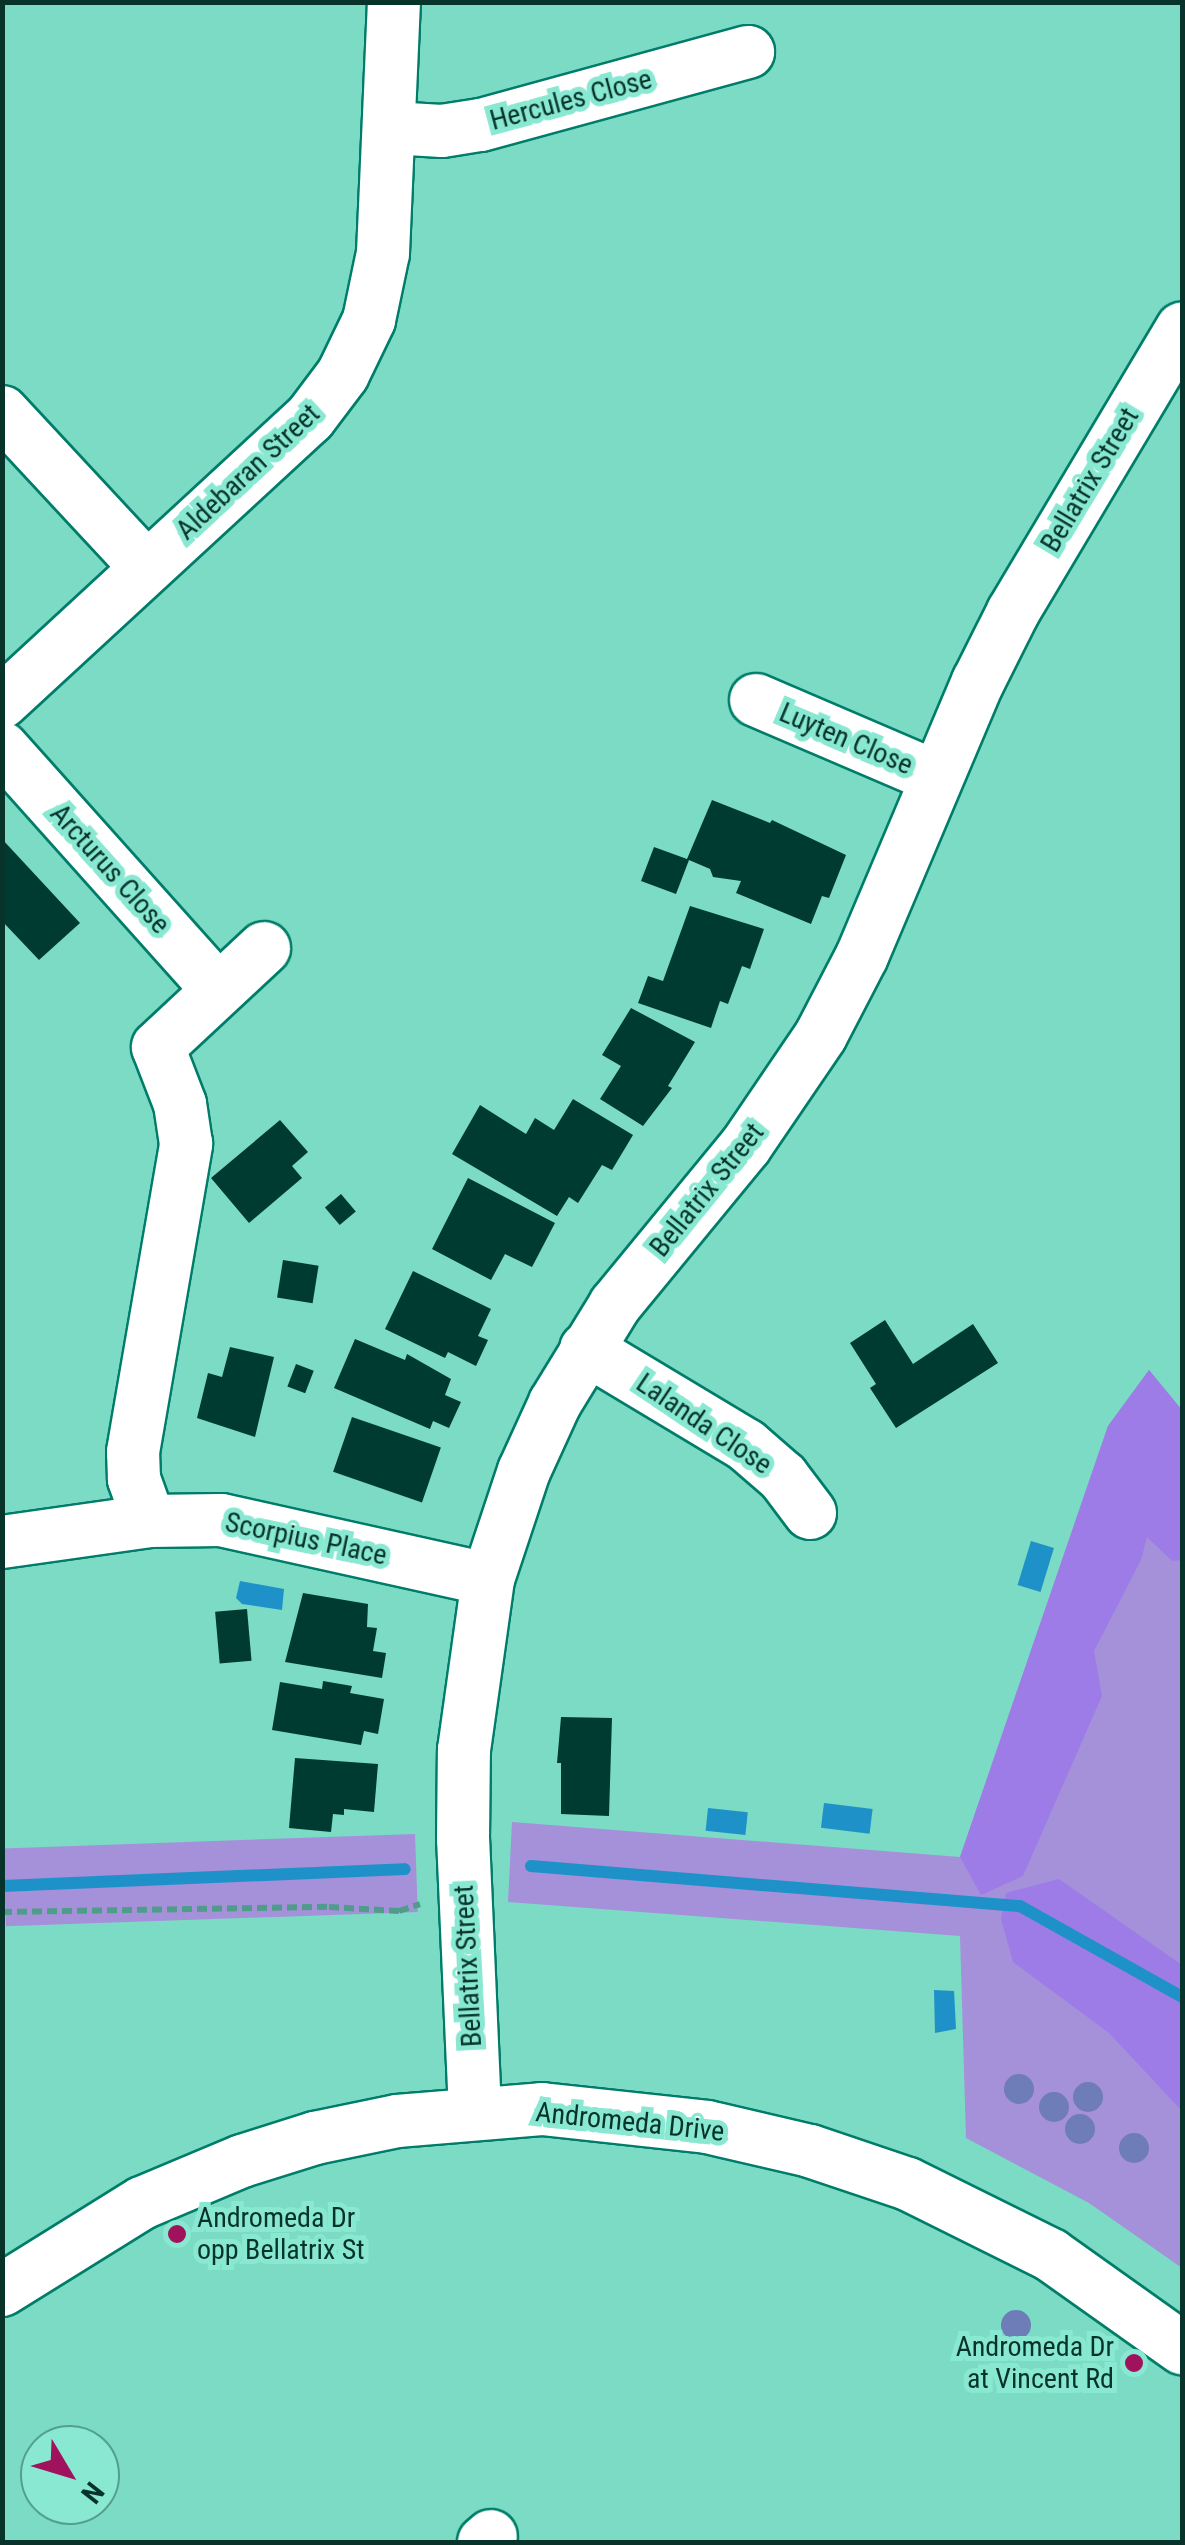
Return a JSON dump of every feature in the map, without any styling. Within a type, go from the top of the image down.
[{"type":"street","name":"Aldebaran Street","points":[[2,702],[302,426],[344,374],[369,320],[376,287],[391,128],[394,2]]},
{"type":"street","name":"Hercules Close","points":[[391,128],[442,131],[482,125],[748,52]]},
{"type":"street","name":"Bellatrix Street","points":[[475,2112],[465,1889],[464,1750],[488,1579],[538,1438],[586,1348],[615,1305],[745,1147],[800,1070],[856,968],[936,778],[1013,612],[1182,329]]},
{"type":"street","points":[[2,412],[146,567]]},
{"type":"street","name":"Luyten Close","points":[[756,700],[936,778]]},
{"type":"street","name":"Arcturus Close","points":[[2,748],[218,990]]},
{"type":"street","points":[[149,1522],[134,1479],[134,1452],[186,1144],[180,1104],[158,1047],[264,948]]},
{"type":"street","name":"Lalanda Close","points":[[586,1348],[746,1444],[783,1477],[810,1514]]},
{"type":"street","name":"Scorpius Place","points":[[2,1542],[149,1522],[240,1522],[488,1579]]},
{"type":"street","name":"Andromeda Drive","points":[[2,2290],[142,2203],[242,2160],[359,2128],[475,2112],[542,2110],[670,2121],[758,2138],[859,2166],[951,2203],[1035,2246],[1096,2284],[1182,2348]]},
{"type":"path","points":[[2,1912],[312,1907],[399,1911],[465,1889]]},
{"type":"shaded area","points":[[1149,1370],[1182,1410],[1182,2268],[1089,2203],[966,2138],[960,1936],[508,1902],[512,1822],[960,1857],[1108,1426]]},
{"type":"shaded area","points":[[1149,1370],[1182,1410],[1182,1560],[1172,1561],[1147,1537],[1141,1560],[1094,1651],[1102,1696],[1023,1876],[981,1895],[960,1857],[1108,1426]]},
{"type":"shaded area","points":[[415,1834],[418,1912],[6,1926],[3,1848]]},
{"type":"shaded area","points":[[1059,1879],[1182,1965],[1182,2111],[1109,2033],[1013,1962],[1001,1919],[1006,1893]]},
{"type":"water","points":[[1031,1541],[1054,1548],[1041,1592],[1018,1585]]},
{"type":"water","points":[[240,1581],[284,1589],[282,1610],[242,1604],[236,1598]]},
{"type":"water","points":[[824,1803],[873,1809],[870,1834],[821,1828]]},
{"type":"water","points":[[708,1808],[748,1812],[745,1835],[706,1831]]},
{"type":"water","points":[[934,1990],[954,1991],[956,2029],[935,2033]]},
{"type":"building","points":[[712,800],[770,823],[772,820],[846,855],[829,898],[822,896],[811,924],[736,893],[741,881],[713,877],[710,869],[689,860],[676,894],[641,881],[654,847],[687,859]]},
{"type":"building","points":[[2,839],[80,923],[39,960],[2,921]]},
{"type":"building","points":[[690,906],[764,929],[750,969],[742,966],[728,1004],[720,1001],[711,1028],[638,1003],[648,976],[663,981]]},
{"type":"building","points":[[631,1008],[695,1042],[668,1086],[672,1088],[643,1126],[600,1099],[621,1066],[602,1055]]},
{"type":"building","points":[[573,1099],[633,1135],[612,1170],[602,1165],[578,1203],[569,1197],[557,1216],[452,1154],[480,1105],[526,1134],[535,1118],[554,1130]]},
{"type":"building","points":[[280,1120],[308,1152],[292,1166],[302,1178],[249,1223],[211,1178]]},
{"type":"building","points":[[468,1178],[555,1223],[532,1267],[505,1254],[491,1280],[432,1249]]},
{"type":"building","points":[[341,1194],[356,1212],[340,1225],[325,1207]]},
{"type":"building","points":[[283,1260],[319,1266],[313,1303],[277,1298]]},
{"type":"building","points":[[413,1271],[491,1309],[478,1336],[488,1340],[476,1366],[448,1352],[445,1358],[385,1329]]},
{"type":"building","points":[[885,1320],[913,1364],[973,1324],[998,1363],[896,1428],[870,1388],[876,1384],[850,1343]]},
{"type":"building","points":[[355,1339],[405,1360],[407,1354],[451,1379],[445,1395],[461,1402],[449,1428],[433,1421],[430,1429],[334,1388]]},
{"type":"building","points":[[230,1347],[274,1357],[255,1437],[197,1418],[208,1373],[222,1377]]},
{"type":"building","points":[[296,1364],[314,1371],[305,1393],[287,1386]]},
{"type":"building","points":[[352,1417],[441,1448],[422,1502],[333,1472]]},
{"type":"building","points":[[303,1593],[368,1604],[367,1627],[377,1628],[373,1651],[386,1653],[382,1678],[285,1662]]},
{"type":"building","points":[[247,1609],[252,1661],[220,1664],[215,1612]]},
{"type":"building","points":[[323,1681],[352,1686],[350,1693],[384,1699],[378,1734],[364,1731],[361,1745],[272,1730],[280,1682],[322,1689]]},
{"type":"building","points":[[561,1717],[612,1718],[609,1816],[561,1814],[561,1763],[557,1763]]},
{"type":"building","points":[[295,1758],[378,1764],[374,1812],[344,1809],[344,1815],[333,1814],[331,1832],[289,1828]]},
{"type":"waterway","points":[[531,1866],[1020,1906],[1182,1997]]},
{"type":"waterway","points":[[2,1886],[405,1869]]},
{"type":"place","name":"Andromeda Dr opp Bellatrix St","points":[[177,2234]]},
{"type":"place","name":"Andromeda Dr at Vincent Rd","points":[[1134,2363]]}]
